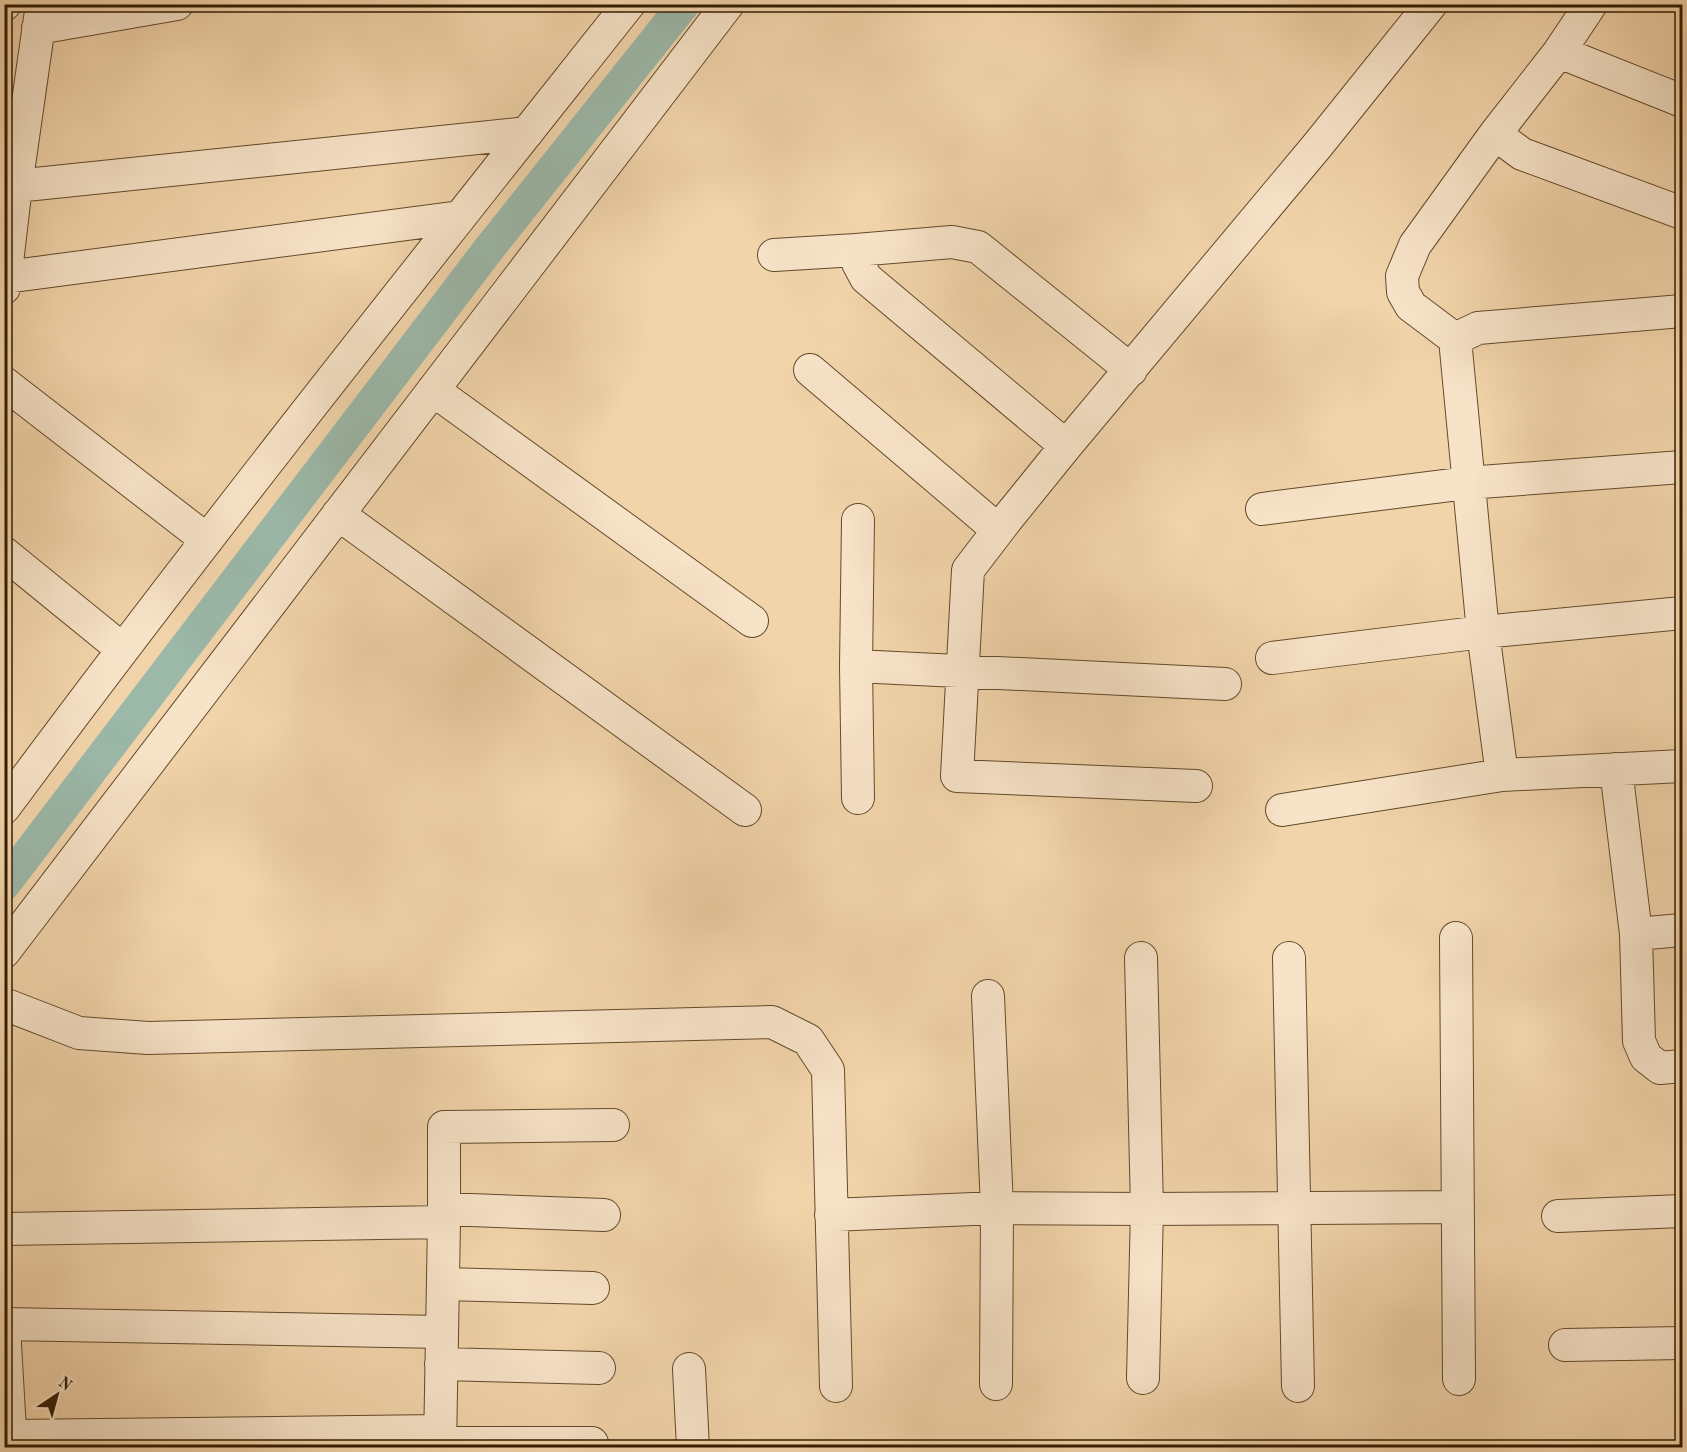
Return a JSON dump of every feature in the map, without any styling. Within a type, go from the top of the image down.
[{"type":"street","points":[[177,4],[40,16],[5,282],[460,217]]},
{"type":"street","points":[[4,808],[122,649],[629,4]]},
{"type":"street","points":[[4,952],[728,4]]},
{"type":"street","points":[[1196,786],[957,776],[968,570],[1066,446],[1310,155],[1431,4]]},
{"type":"street","points":[[1502,775],[1482,632],[1455,339],[1411,306],[1403,292],[1402,276],[1415,245],[1495,134],[1559,52],[1591,4]]},
{"type":"street","points":[[1559,52],[1683,101]]},
{"type":"street","points":[[16,186],[527,133]]},
{"type":"street","points":[[1495,134],[1522,154],[1683,213]]},
{"type":"street","points":[[774,255],[952,242],[978,247],[1131,370]]},
{"type":"street","points":[[856,250],[858,263],[867,278],[1066,446]]},
{"type":"street","points":[[1455,339],[1478,328],[1683,311]]},
{"type":"street","points":[[810,370],[998,530]]},
{"type":"street","points":[[4,383],[207,540]]},
{"type":"street","points":[[433,390],[752,621]]},
{"type":"street","points":[[1262,509],[1467,483],[1683,467]]},
{"type":"street","points":[[338,514],[745,810]]},
{"type":"street","points":[[858,520],[855,666],[858,798]]},
{"type":"street","points":[[4,553],[122,649]]},
{"type":"street","points":[[1272,658],[1482,632],[1683,614]]},
{"type":"street","points":[[855,666],[1225,684]]},
{"type":"street","points":[[1282,810],[1502,775],[1683,766]]},
{"type":"street","points":[[1616,769],[1636,934],[1639,1041],[1646,1057],[1660,1068],[1683,1066]]},
{"type":"street","points":[[1636,934],[1683,930]]},
{"type":"street","points":[[1456,938],[1459,1379]]},
{"type":"street","points":[[1141,957],[1147,1209],[1143,1378]]},
{"type":"street","points":[[1288,958],[1298,1386]]},
{"type":"street","points":[[988,996],[997,1208],[996,1384]]},
{"type":"street","points":[[4,1004],[79,1033],[148,1038],[772,1022],[808,1040],[828,1070],[836,1386]]},
{"type":"street","points":[[439,1440],[444,1127],[613,1125]]},
{"type":"street","points":[[831,1215],[997,1208],[1458,1207]]},
{"type":"street","points":[[1558,1216],[1683,1211]]},
{"type":"street","points":[[4,1229],[444,1215],[604,1215]]},
{"type":"street","points":[[443,1284],[593,1288]]},
{"type":"street","points":[[442,1332],[4,1325],[11,1442],[439,1440],[592,1443]]},
{"type":"street","points":[[1565,1345],[1683,1343]]},
{"type":"street","points":[[441,1364],[599,1368]]},
{"type":"street","points":[[689,1369],[693,1448]]},
{"type":"waterway","points":[[4,885],[488,250],[684,4]]}]
